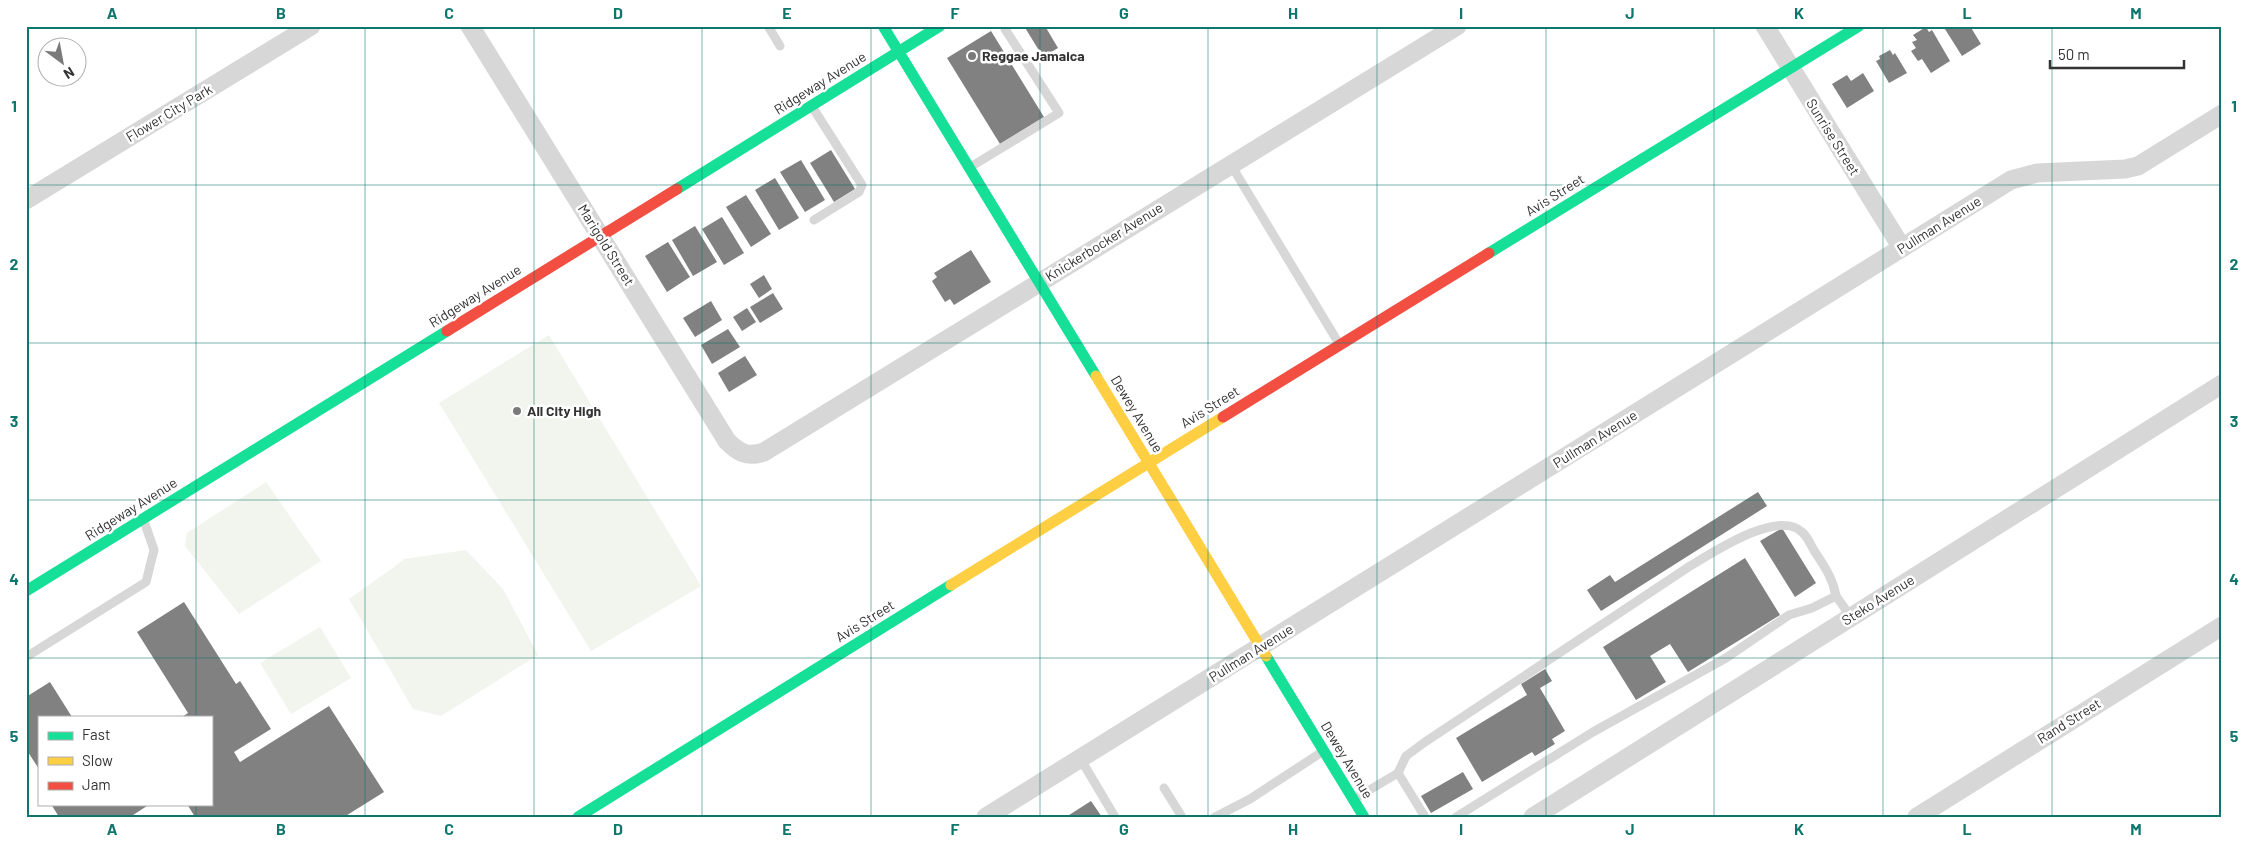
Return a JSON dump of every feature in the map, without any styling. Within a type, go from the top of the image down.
[{"type":"street","name":"Flower City Park","points":[[26,200],[311,26]]},
{"type":"street","name":"Marigold Street","points":[[470,26],[727,441],[737,451],[750,455]]},
{"type":"street","name":"Dewey Avenue","points":[[883,26],[1364,817]]},
{"type":"street","name":"Ridgeway Avenue","points":[[26,591],[940,26]]},
{"type":"street","name":"Knickerbocker Avenue","points":[[750,455],[764,452],[1457,26]]},
{"type":"street","name":"Sunrise Street","points":[[1765,26],[1902,248]]},
{"type":"street","name":"Avis Street","points":[[578,817],[1149,462],[1859,26]]},
{"type":"street","name":"Pullman Avenue","points":[[986,817],[2020,176],[2037,173],[2125,169],[2138,166],[2222,114]]},
{"type":"street","name":"Steko Avenue","points":[[1533,817],[2222,384]]},
{"type":"street","name":"Rand Street","points":[[1917,817],[2222,626]]},
{"type":"lane","points":[[768,26],[780,46]]},
{"type":"lane","points":[[969,167],[1059,113],[1005,28]]},
{"type":"lane","points":[[812,105],[862,185],[859,192],[814,220]]},
{"type":"lane","points":[[1231,165],[1340,345]]},
{"type":"lane","points":[[26,658],[146,582],[154,550],[143,519]]},
{"type":"lane","points":[[1354,800],[1398,773],[1406,756],[1426,742],[1690,566],[1729,544],[1771,526],[1788,525],[1802,532],[1833,579],[1836,596],[1851,617]]},
{"type":"lane","points":[[1456,817],[1593,732],[1726,658],[1789,615],[1812,608],[1836,596]]},
{"type":"lane","points":[[1214,817],[1250,799],[1324,750]]},
{"type":"lane","points":[[1080,758],[1115,817]]},
{"type":"lane","points":[[1398,773],[1425,817]]},
{"type":"lane","points":[[1164,788],[1182,817]]},
{"type":"shaded area","points":[[549,335],[701,586],[591,651],[439,403]]},
{"type":"shaded area","points":[[266,482],[321,561],[239,614],[185,546],[187,533]]},
{"type":"shaded area","points":[[466,550],[503,589],[538,655],[441,716],[413,709],[349,599],[405,559]]},
{"type":"shaded area","points":[[320,627],[351,678],[291,714],[260,663]]},
{"type":"building","points":[[1024,26],[1045,26],[1058,48],[1043,57]]},
{"type":"building","points":[[1943,26],[1970,26],[1981,44],[1962,56]]},
{"type":"building","points":[[1926,27],[1929,32],[1932,30],[1950,61],[1931,73],[1922,59],[1918,61],[1911,51],[1916,48],[1912,42],[1917,40],[1913,35]]},
{"type":"building","points":[[991,31],[1044,117],[1000,144],[947,58]]},
{"type":"building","points":[[1890,50],[1893,55],[1895,53],[1907,73],[1889,83],[1876,61],[1880,59],[1879,56]]},
{"type":"building","points":[[1863,73],[1874,91],[1847,108],[1832,84],[1847,75],[1851,81]]},
{"type":"building","points":[[831,150],[855,189],[834,202],[810,163]]},
{"type":"building","points":[[801,160],[825,200],[805,212],[780,172]]},
{"type":"building","points":[[775,178],[799,218],[779,230],[755,190]]},
{"type":"building","points":[[746,195],[771,234],[751,247],[726,207]]},
{"type":"building","points":[[722,217],[744,253],[724,265],[702,229]]},
{"type":"building","points":[[695,226],[717,262],[693,276],[672,240]]},
{"type":"building","points":[[668,242],[690,277],[667,292],[645,256]]},
{"type":"building","points":[[971,250],[991,282],[954,305],[950,299],[945,302],[932,281],[937,277],[934,273]]},
{"type":"building","points":[[764,275],[772,289],[759,298],[750,284]]},
{"type":"building","points":[[773,293],[783,309],[760,323],[750,307]]},
{"type":"building","points":[[711,301],[722,320],[695,337],[683,318]]},
{"type":"building","points":[[747,308],[756,322],[742,331],[733,317]]},
{"type":"building","points":[[728,329],[740,347],[712,364],[701,345]]},
{"type":"building","points":[[745,356],[757,375],[729,392],[718,373]]},
{"type":"building","points":[[1758,492],[1767,506],[1601,611],[1587,590],[1610,575],[1615,582]]},
{"type":"building","points":[[1782,528],[1816,583],[1795,597],[1760,541]]},
{"type":"building","points":[[1745,558],[1780,615],[1688,672],[1670,644],[1650,656],[1666,682],[1636,700],[1603,647]]},
{"type":"building","points":[[184,602],[236,684],[240,681],[271,729],[234,752],[240,762],[329,706],[384,792],[344,817],[195,817],[188,806],[212,806],[212,716],[184,716],[188,713],[137,632]]},
{"type":"building","points":[[1545,669],[1552,681],[1540,688],[1565,731],[1552,739],[1555,744],[1535,756],[1532,752],[1482,782],[1456,738],[1527,695],[1521,684]]},
{"type":"building","points":[[50,682],[71,716],[38,716],[38,767],[26,749],[26,697]]},
{"type":"building","points":[[1463,772],[1473,789],[1431,813],[1421,796]]},
{"type":"building","points":[[1091,801],[1102,817],[1066,817]]},
{"type":"building","points":[[52,806],[147,806],[130,817],[59,817]]},
{"type":"traffic: fast","points":[[883,26],[1096,376]]},
{"type":"traffic: fast","points":[[677,189],[940,26]]},
{"type":"traffic: fast","points":[[1489,253],[1859,26]]},
{"type":"traffic: fast","points":[[26,591],[447,331]]},
{"type":"traffic: fast","points":[[578,817],[951,585]]},
{"type":"traffic: fast","points":[[1266,656],[1364,817]]},
{"type":"traffic: slow","points":[[1096,376],[1266,656]]},
{"type":"traffic: slow","points":[[951,585],[1223,417]]},
{"type":"traffic: jam","points":[[447,331],[677,189]]},
{"type":"traffic: jam","points":[[1223,417],[1489,253]]},
{"type":"place","name":"Reggae Jamaica","points":[[972,56]]},
{"type":"place","name":"All City High","points":[[517,411]]}]
